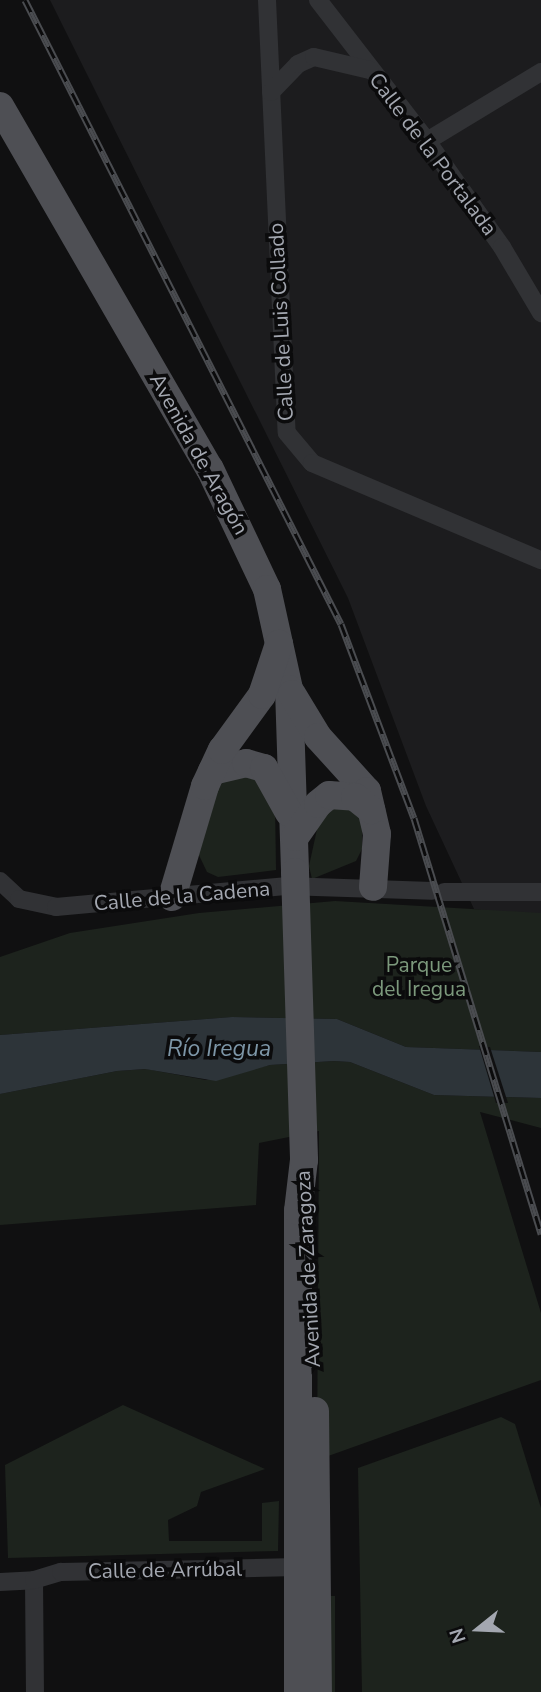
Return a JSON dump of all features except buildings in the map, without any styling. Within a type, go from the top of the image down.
[{"type":"main road","name":"Avenida de Aragón","points":[[0,106],[229,505],[267,589],[281,638],[289,689],[304,1160]]},
{"type":"main road","points":[[172,897],[180,859],[212,771],[222,750],[262,695],[281,638]]},
{"type":"main road","points":[[289,689],[318,737],[364,786],[377,843],[373,887]]},
{"type":"main road","points":[[212,771],[246,763],[264,768],[295,831],[317,804],[329,795],[355,797],[371,810]]},
{"type":"main road","name":"Avenida de Zaragoza","points":[[298,1692],[298,1211],[304,1160]]},
{"type":"main road","name":"Avenida de Zaragoza","points":[[304,1160],[317,1460],[317,1692]]},
{"type":"street","name":"Calle de Luis Collado","points":[[267,0],[287,433],[300,453],[321,468],[541,559]]},
{"type":"street","name":"Calle de la Portalada","points":[[318,0],[426,141],[502,247],[541,313]]},
{"type":"street","points":[[271,92],[298,64],[314,57],[370,70]]},
{"type":"street","points":[[426,141],[541,72]]},
{"type":"street","name":"Calle de la Cadena","points":[[0,881],[19,899],[42,906],[285,886],[541,892]]},
{"type":"street","name":"Calle de Arrúbal","points":[[0,1582],[34,1580],[61,1572],[297,1567]]},
{"type":"street","points":[[34,1580],[34,1692]]},
{"type":"shaded area","points":[[50,0],[541,0],[541,918],[474,909],[426,806],[348,598]]},
{"type":"green space","points":[[254,773],[275,806],[276,870],[218,877],[207,872],[197,851],[217,792],[225,778]]},
{"type":"green space","points":[[346,803],[362,820],[362,849],[356,861],[312,879],[309,866],[321,811]]},
{"type":"green space","name":"Parque del Iregua","points":[[335,901],[541,913],[541,1052],[406,1047],[337,1019],[232,1017],[0,1035],[0,957],[70,933],[199,913]]},
{"type":"green space","points":[[350,1062],[434,1095],[541,1098],[541,1128],[480,1112],[541,1313],[541,1380],[317,1460],[319,1131],[259,1143],[256,1205],[0,1225],[0,1094],[117,1071],[146,1069],[206,1080],[270,1065]]},
{"type":"green space","points":[[123,1405],[265,1469],[201,1492],[197,1506],[168,1520],[169,1541],[262,1541],[262,1503],[279,1501],[278,1551],[8,1558],[5,1465]]},
{"type":"green space","points":[[501,1417],[515,1424],[541,1508],[541,1692],[362,1692],[358,1468]]},
{"type":"green space","points":[[329,1596],[335,1596],[335,1692],[329,1692]]},
{"type":"water","name":"Río Iregua","points":[[232,1017],[337,1019],[406,1047],[541,1052],[541,1098],[434,1095],[350,1062],[334,1061],[270,1065],[216,1081],[145,1069],[117,1071],[0,1094],[0,1035]]},
{"type":"pier","points":[[479,1046],[490,1047],[508,1103],[496,1103]]},
{"type":"railway","points":[[25,0],[341,624],[414,818],[541,1234]]}]
